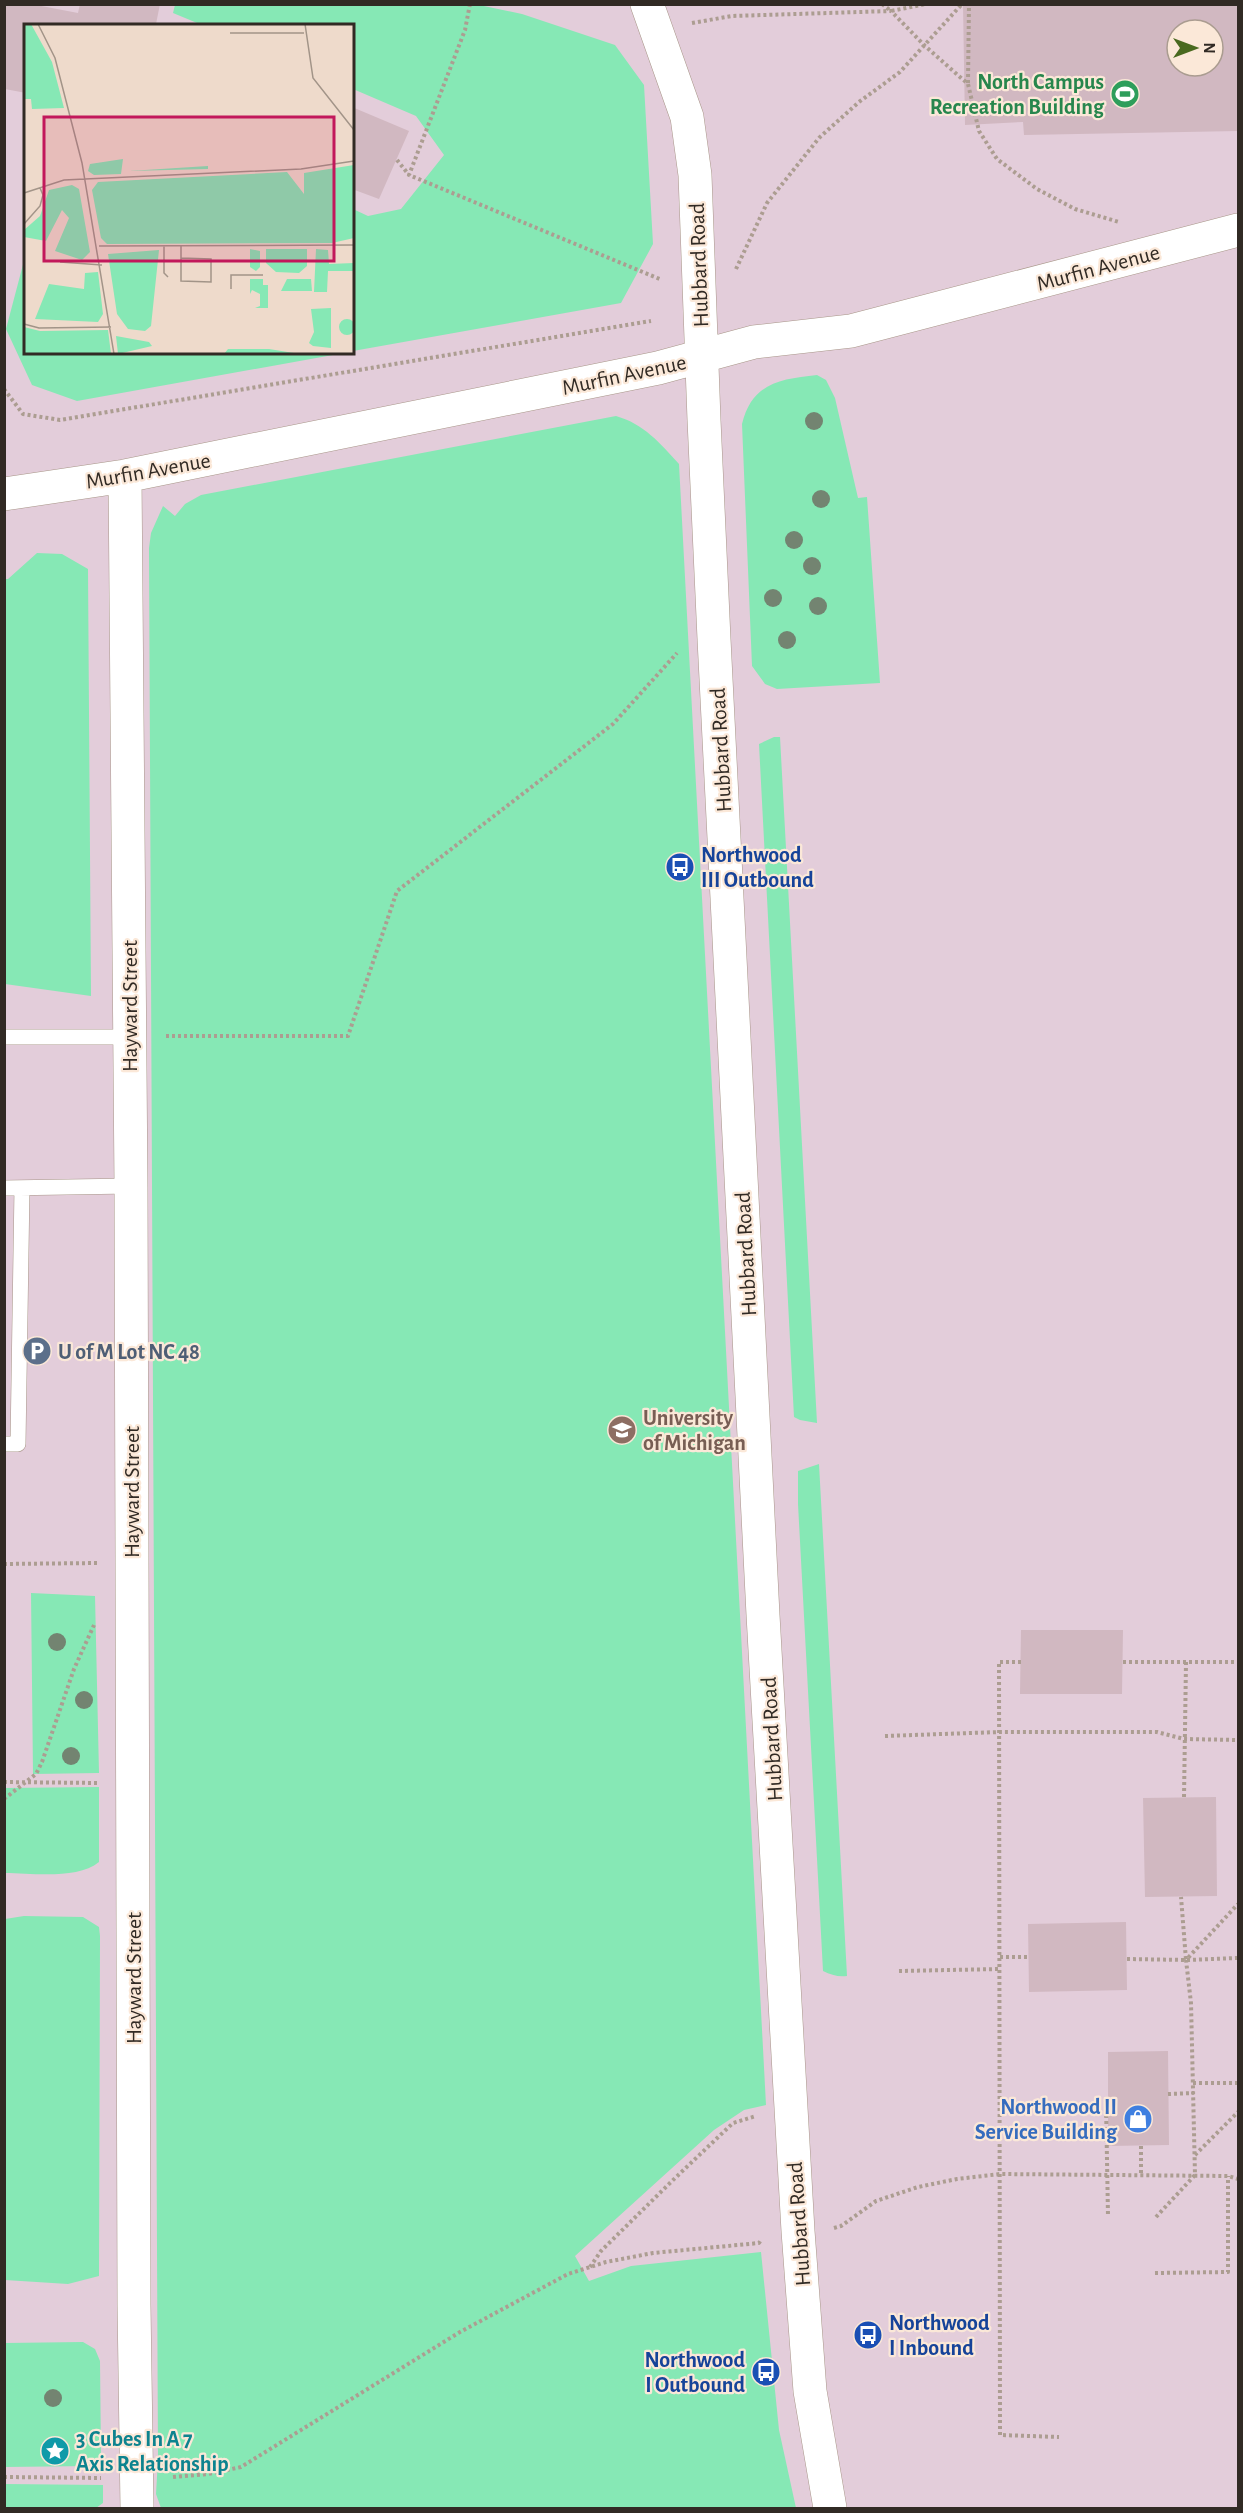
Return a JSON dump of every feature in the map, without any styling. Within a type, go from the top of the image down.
[{"type":"street","name":"Hubbard Road","points":[[647,4],[687,117],[695,175],[762,1593],[798,2231],[810,2391],[830,2508]]},
{"type":"street","name":"Murfin Avenue","points":[[4,494],[125,476],[658,368],[754,342],[851,331],[1239,231]]},
{"type":"street","name":"Hayward Street","points":[[125,476],[131,1186],[137,2508]]},
{"type":"lane","points":[[4,1037],[130,1037]]},
{"type":"lane","points":[[4,1188],[131,1186]]},
{"type":"lane","points":[[4,1444],[18,1444],[22,1188]]},
{"type":"path","points":[[409,175],[465,30],[470,4]]},
{"type":"path","points":[[882,4],[968,84]]},
{"type":"path","points":[[691,23],[732,16],[891,11],[926,4]]},
{"type":"path","points":[[736,270],[767,204],[819,138],[859,102],[900,72],[962,4]]},
{"type":"path","points":[[969,4],[968,84],[979,131],[997,159],[1037,189],[1075,209],[1126,225]]},
{"type":"path","points":[[397,160],[409,175],[669,283]]},
{"type":"path","points":[[4,389],[23,414],[60,420],[651,321]]},
{"type":"path","points":[[163,1036],[348,1036],[397,891],[613,724],[681,649]]},
{"type":"path","points":[[4,1564],[105,1563]]},
{"type":"path","points":[[4,1799],[36,1774],[74,1669],[96,1620]]},
{"type":"path","points":[[1021,1662],[999,1662],[1000,2435],[1059,2437]]},
{"type":"path","points":[[1123,1662],[1239,1662]]},
{"type":"path","points":[[1184,1797],[1186,1662]]},
{"type":"path","points":[[885,1736],[1000,1732],[1157,1732],[1184,1739],[1239,1740]]},
{"type":"path","points":[[4,1782],[105,1783]]},
{"type":"path","points":[[1156,2217],[1196,2175],[1191,2003],[1182,1897]]},
{"type":"path","points":[[1186,1960],[1239,1904]]},
{"type":"path","points":[[1000,1957],[1028,1957]]},
{"type":"path","points":[[1127,1959],[1239,1958]]},
{"type":"path","points":[[899,1971],[1000,1969]]},
{"type":"path","points":[[1193,2083],[1239,2083]]},
{"type":"path","points":[[1168,2094],[1194,2093]]},
{"type":"path","points":[[1107,2103],[1108,2216]]},
{"type":"path","points":[[1194,2156],[1239,2112]]},
{"type":"path","points":[[590,2267],[601,2251],[733,2123],[768,2113]]},
{"type":"path","points":[[1141,2146],[1141,2175]]},
{"type":"path","points":[[828,2230],[841,2226],[876,2201],[918,2187],[957,2179],[1000,2174],[1196,2175],[1228,2176],[1239,2179]]},
{"type":"path","points":[[1155,2272],[1228,2272],[1228,2176]]},
{"type":"path","points":[[169,2477],[208,2474],[241,2467],[460,2332],[568,2274],[653,2253],[759,2243],[763,2238]]},
{"type":"path","points":[[4,2477],[111,2478]]},
{"type":"shaded area","name":"University of Michigan","points":[[5,5],[1238,5],[1238,2508],[5,2508]]},
{"type":"green space","points":[[175,5],[479,5],[522,14],[615,45],[644,85],[653,244],[621,303],[354,351],[354,209],[368,216],[401,209],[444,155],[416,116],[354,89],[354,24],[200,24],[173,13]]},
{"type":"green space","points":[[24,261],[24,354],[338,354],[77,401],[32,385],[6,329]]},
{"type":"green space","points":[[817,375],[826,380],[835,398],[858,498],[867,497],[880,683],[777,689],[765,684],[752,666],[742,424],[753,400],[769,386],[780,381]]},
{"type":"green space","points":[[616,416],[643,429],[679,464],[766,2105],[744,2110],[714,2130],[575,2256],[589,2281],[631,2266],[761,2252],[779,2430],[796,2508],[161,2508],[156,2494],[158,2459],[149,548],[151,533],[163,506],[175,516],[185,504],[201,495]]},
{"type":"green space","points":[[37,553],[62,554],[88,569],[91,996],[5,984],[5,579],[8,579]]},
{"type":"green space","points":[[774,737],[780,737],[817,1423],[794,1417],[759,744]]},
{"type":"green space","points":[[819,1464],[847,1976],[823,1971],[798,1504],[798,1471]]},
{"type":"green space","points":[[31,1593],[95,1596],[99,1773],[33,1774]]},
{"type":"green space","points":[[99,1787],[99,1862],[90,1868],[67,1873],[5,1873],[5,1788]]},
{"type":"green space","points":[[24,1916],[83,1917],[99,1927],[99,2276],[68,2284],[5,2280],[5,1919]]},
{"type":"green space","points":[[83,2342],[95,2349],[100,2361],[101,2458],[97,2464],[90,2466],[5,2467],[5,2343]]},
{"type":"green space","points":[[5,2484],[103,2485],[103,2503],[96,2508],[5,2508]]},
{"type":"building","points":[[5,4],[31,4],[78,13],[80,4],[160,4],[156,24],[24,24],[24,93],[5,89]]},
{"type":"building","name":"North Campus Recreation Building","points":[[963,4],[1238,4],[1238,131],[1024,135],[1023,122],[965,125]]},
{"type":"building","points":[[354,108],[409,131],[379,199],[354,190]]},
{"type":"building","points":[[1021,1630],[1123,1630],[1122,1694],[1020,1694]]},
{"type":"building","points":[[1216,1797],[1217,1896],[1145,1897],[1143,1798]]},
{"type":"building","points":[[1126,1922],[1127,1990],[1029,1992],[1028,1924]]},
{"type":"building","name":"Northwood II Service Building","points":[[1168,2051],[1169,2145],[1108,2146],[1108,2052]]},
{"type":"place","name":"North Campus Recreation Building","points":[[1125,94]]},
{"type":"place","name":"Northwood III Outbound","points":[[680,867]]},
{"type":"place","name":"U of M Lot NC 48","points":[[37,1351]]},
{"type":"place","name":"University of Michigan","points":[[622,1430]]},
{"type":"place","name":"Northwood II Service Building","points":[[1138,2119]]},
{"type":"place","name":"Northwood I Inbound","points":[[868,2335]]},
{"type":"place","name":"Northwood I Outbound","points":[[766,2372]]},
{"type":"place","name":"3 Cubes In A 7 Axis Relationship","points":[[55,2451]]}]
